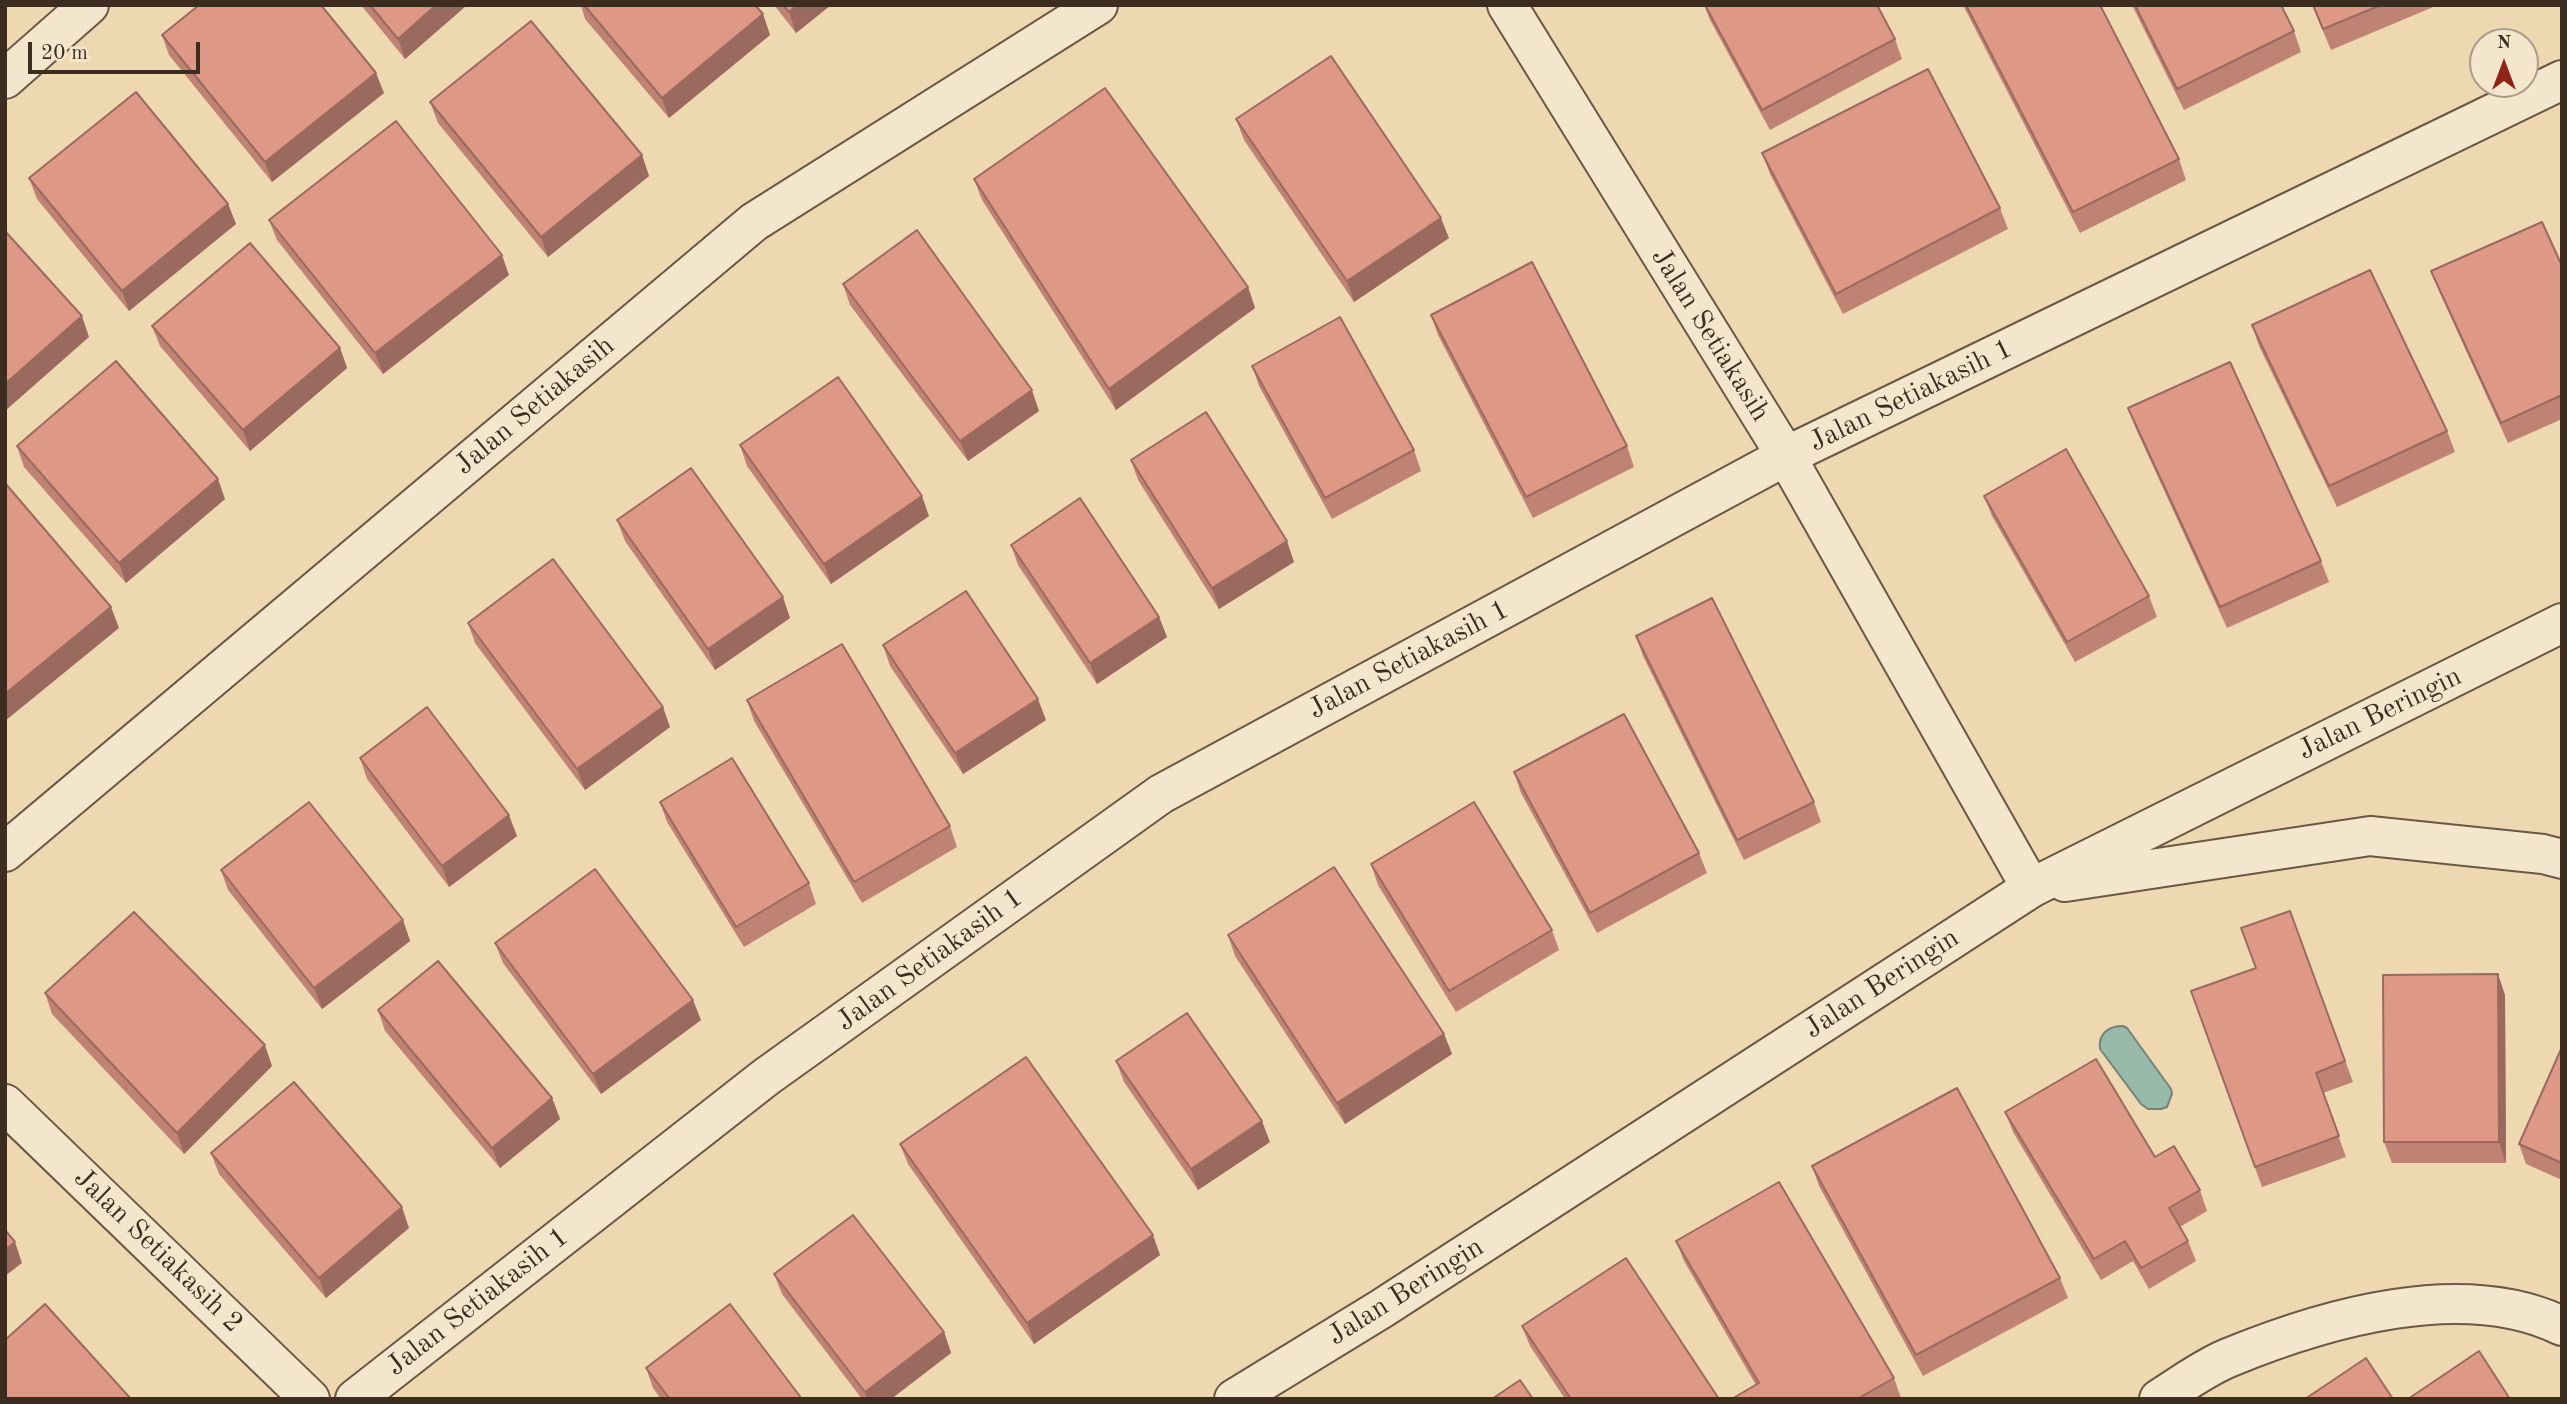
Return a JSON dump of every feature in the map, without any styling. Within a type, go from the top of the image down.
[{"type":"street","points":[[5,79],[89,5]]},
{"type":"street","name":"Jalan Setiakasih","points":[[5,852],[754,222],[1098,5]]},
{"type":"street","name":"Jalan Setiakasih","points":[[1507,5],[1786,456],[2031,888]]},
{"type":"street","name":"Jalan Setiakasih 1","points":[[355,1399],[766,1077],[1161,794],[1786,456],[2562,80]]},
{"type":"street","name":"Jalan Beringin","points":[[1234,1399],[1381,1309],[2031,888],[2562,623]]},
{"type":"street","points":[[2031,888],[2370,836],[2543,853],[2562,859]]},
{"type":"street","name":"Jalan Setiakasih 2","points":[[5,1104],[310,1399]]},
{"type":"street","points":[[2159,1399],[2226,1359],[2329,1323],[2371,1312],[2411,1307],[2488,1305],[2562,1326]]},
{"type":"shaded area","points":[[2123,1026],[2171,1089],[2167,1107],[2148,1109],[2141,1104],[2100,1049],[2101,1039],[2106,1032],[2113,1027]]},
{"type":"building","points":[[199,5],[321,5],[376,73],[265,162],[162,35]]},
{"type":"building","points":[[370,5],[436,5],[398,39]]},
{"type":"building","points":[[584,5],[755,5],[763,14],[662,98]]},
{"type":"building","points":[[783,5],[797,5],[789,12]]},
{"type":"building","points":[[1705,5],[1877,5],[1895,39],[1762,110]]},
{"type":"building","points":[[1966,5],[2100,5],[2179,159],[2073,212]]},
{"type":"building","points":[[2135,5],[2281,5],[2294,31],[2177,89]]},
{"type":"building","points":[[2313,5],[2381,5],[2323,29]]},
{"type":"building","points":[[531,21],[642,155],[541,237],[430,102]]},
{"type":"building","points":[[1331,56],[1441,218],[1347,281],[1236,119]]},
{"type":"building","points":[[1928,69],[2000,208],[1836,294],[1762,153]]},
{"type":"building","points":[[1105,88],[1248,287],[1109,389],[974,179]]},
{"type":"building","points":[[136,92],[228,204],[122,291],[29,178]]},
{"type":"building","points":[[396,121],[502,255],[375,353],[269,220]]},
{"type":"building","points":[[2542,222],[2562,266],[2562,395],[2501,423],[2431,271]]},
{"type":"building","points":[[917,230],[1032,390],[960,441],[843,284]]},
{"type":"building","points":[[5,231],[82,316],[5,384]]},
{"type":"building","points":[[250,243],[340,348],[243,430],[152,326]]},
{"type":"building","points":[[1532,262],[1627,446],[1526,497],[1431,315]]},
{"type":"building","points":[[2370,270],[2447,431],[2329,486],[2252,325]]},
{"type":"building","points":[[1340,317],[1414,450],[1325,498],[1252,366]]},
{"type":"building","points":[[116,361],[218,479],[119,563],[17,446]]},
{"type":"building","points":[[2230,362],[2321,561],[2220,607],[2128,408]]},
{"type":"building","points":[[838,377],[922,496],[824,564],[740,445]]},
{"type":"building","points":[[1206,412],[1287,541],[1212,588],[1131,460]]},
{"type":"building","points":[[2066,449],[2149,596],[2067,642],[1984,496]]},
{"type":"building","points":[[691,468],[783,597],[708,649],[617,520]]},
{"type":"building","points":[[5,483],[111,607],[5,694]]},
{"type":"building","points":[[1080,498],[1159,617],[1090,663],[1011,545]]},
{"type":"building","points":[[553,559],[663,707],[577,769],[468,623]]},
{"type":"building","points":[[966,591],[1038,699],[955,753],[883,645]]},
{"type":"building","points":[[1712,598],[1814,802],[1737,840],[1636,636]]},
{"type":"building","points":[[842,644],[950,826],[854,882],[747,700]]},
{"type":"building","points":[[427,707],[509,815],[442,866],[360,758]]},
{"type":"building","points":[[1624,714],[1699,853],[1590,913],[1514,772]]},
{"type":"building","points":[[732,758],[809,883],[736,927],[660,802]]},
{"type":"building","points":[[309,802],[403,920],[314,988],[221,870]]},
{"type":"building","points":[[1474,802],[1552,930],[1449,991],[1371,864]]},
{"type":"building","points":[[1334,867],[1444,1034],[1337,1103],[1228,935]]},
{"type":"building","points":[[595,869],[693,1000],[593,1074],[495,943]]},
{"type":"building","points":[[2290,911],[2345,1061],[2316,1073],[2339,1136],[2255,1167],[2191,991],[2256,968],[2241,928]]},
{"type":"building","points":[[134,912],[265,1045],[177,1133],[45,993]]},
{"type":"building","points":[[438,961],[552,1098],[492,1148],[378,1010]]},
{"type":"building","points":[[2498,974],[2499,1142],[2384,1142],[2383,975]]},
{"type":"building","points":[[1187,1013],[1262,1121],[1191,1169],[1116,1061]]},
{"type":"building","points":[[2562,1047],[2562,1163],[2519,1144]]},
{"type":"building","points":[[1026,1057],[1153,1235],[1027,1323],[900,1144]]},
{"type":"building","points":[[2096,1059],[2155,1157],[2174,1146],[2200,1190],[2169,1208],[2188,1241],[2141,1268],[2125,1241],[2094,1259],[2005,1112]]},
{"type":"building","points":[[294,1082],[402,1207],[319,1278],[211,1153]]},
{"type":"building","points":[[1957,1088],[2060,1278],[1916,1355],[1812,1166]]},
{"type":"building","points":[[1779,1182],[1894,1378],[1857,1399],[1736,1399],[1735,1397],[1759,1383],[1676,1241]]},
{"type":"building","points":[[853,1215],[944,1332],[865,1392],[774,1274]]},
{"type":"building","points":[[5,1230],[15,1242],[5,1250]]},
{"type":"building","points":[[1626,1258],[1719,1399],[1571,1399],[1522,1326]]},
{"type":"building","points":[[45,1304],[131,1399],[5,1399],[5,1340]]},
{"type":"building","points":[[730,1304],[802,1399],[670,1399],[646,1368]]},
{"type":"building","points":[[2479,1351],[2510,1399],[2408,1399]]},
{"type":"building","points":[[2366,1358],[2393,1399],[2305,1399]]},
{"type":"building","points":[[1520,1380],[1533,1399],[1492,1399]]}]
